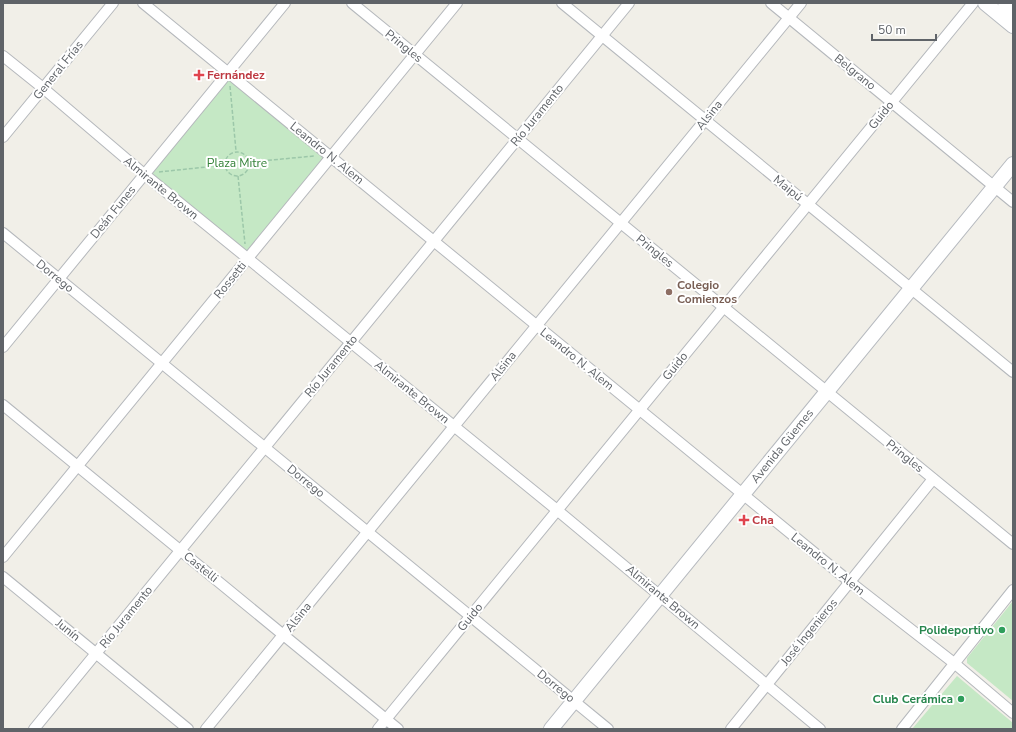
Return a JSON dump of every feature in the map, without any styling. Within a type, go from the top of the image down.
[{"type":"main road","points":[[985,3],[1013,26]]},
{"type":"main road","points":[[1005,3],[1013,10]]},
{"type":"main road","name":"Avenida Güemes","points":[[551,729],[1013,164]]},
{"type":"street","name":"General Frías","points":[[3,137],[113,3]]},
{"type":"street","name":"Leandro N. Alem","points":[[143,3],[742,494],[850,582],[954,663],[1013,713]]},
{"type":"street","name":"Deán Funes","points":[[3,347],[285,3]]},
{"type":"street","name":"Pringles","points":[[352,3],[1013,544]]},
{"type":"street","name":"Rossetti","points":[[3,557],[457,3]]},
{"type":"street","name":"Maipú","points":[[562,3],[1013,372]]},
{"type":"street","name":"Río Juramento","points":[[34,729],[629,3]]},
{"type":"street","name":"Belgrano","points":[[771,3],[1013,202]]},
{"type":"street","name":"Alsina","points":[[206,729],[801,3]]},
{"type":"street","name":"Guido","points":[[378,729],[973,3]]},
{"type":"street","name":"Almirante Brown","points":[[3,56],[144,174],[557,510],[820,729]]},
{"type":"street","name":"Dorrego","points":[[3,233],[608,729]]},
{"type":"street","name":"Castelli","points":[[3,405],[398,729]]},
{"type":"street","name":"José Ingenieros","points":[[731,729],[933,479]]},
{"type":"street","name":"Junín","points":[[3,577],[188,729]]},
{"type":"street","points":[[902,729],[1013,590]]},
{"type":"path","points":[[230,84],[236,151]]},
{"type":"path","points":[[236,151],[245,154],[249,162],[246,172],[238,176],[228,172],[225,165],[228,156],[236,151]]},
{"type":"path","points":[[249,162],[317,155]]},
{"type":"path","points":[[157,172],[225,165]]},
{"type":"path","points":[[238,176],[245,243]]},
{"type":"green space","name":"Plaza Mitre","points":[[229,75],[326,155],[246,254],[147,173]]},
{"type":"green space","name":"Polideportivo","points":[[1013,601],[1013,701],[967,663],[967,658]]},
{"type":"green space","name":"Club Cerámica","points":[[957,676],[1013,723],[1013,729],[912,729]]},
{"type":"place","name":"Fernández","points":[[199,75]]},
{"type":"place","name":"Colegio Comienzos","points":[[669,292]]},
{"type":"place","name":"Cha","points":[[744,520]]},
{"type":"place","name":"Polideportivo","points":[[1002,630]]},
{"type":"place","name":"Club Cerámica","points":[[961,699]]}]
